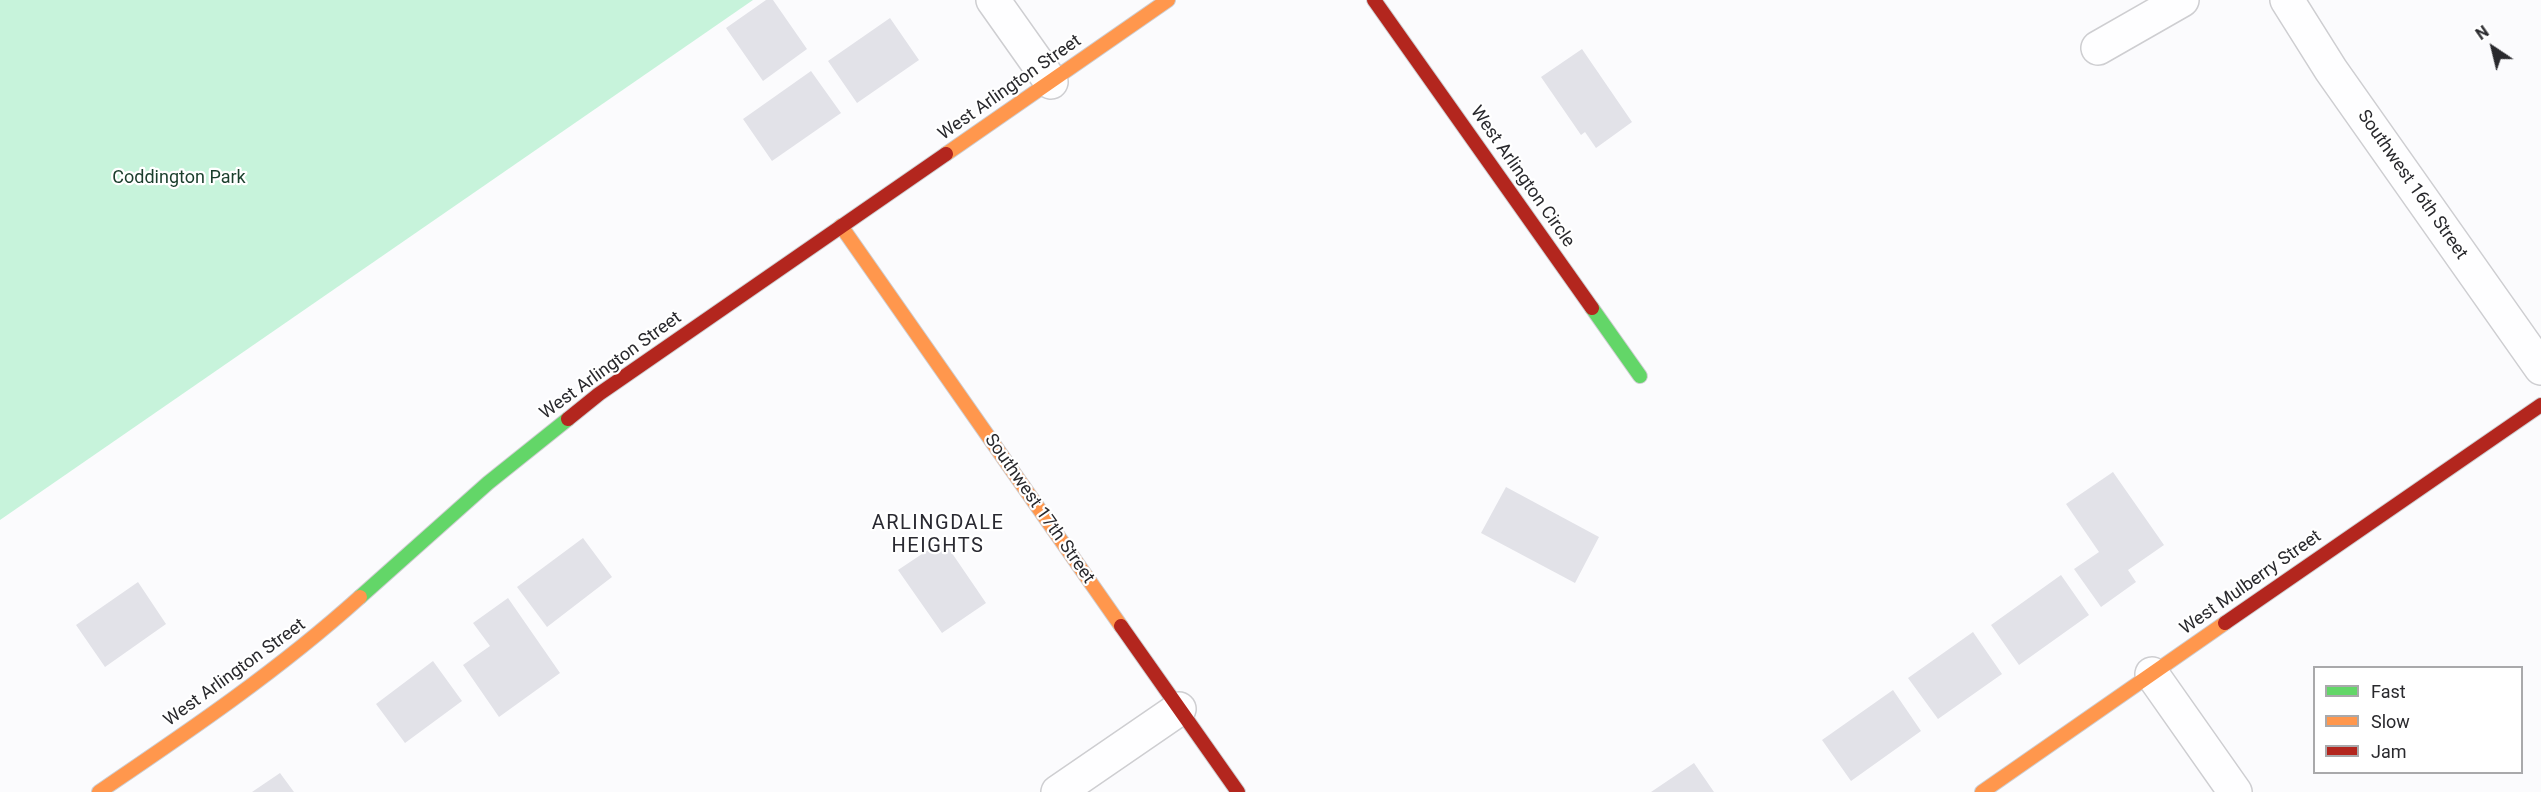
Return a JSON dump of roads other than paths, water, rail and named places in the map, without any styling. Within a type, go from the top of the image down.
[{"type":"street","points":[[993,0],[1051,81]]},
{"type":"street","name":"West Arlington Street","points":[[99,792],[226,705],[323,631],[488,483],[599,394],[1168,0]]},
{"type":"street","name":"West Arlington Circle","points":[[1374,0],[1640,376]]},
{"type":"street","points":[[2098,48],[2182,0]]},
{"type":"street","name":"Southwest 16th Street","points":[[2287,0],[2331,70],[2541,368]]},
{"type":"street","name":"Southwest 17th Street","points":[[841,226],[1238,792]]},
{"type":"street","name":"West Mulberry Street","points":[[1982,792],[2541,405]]},
{"type":"street","points":[[2152,674],[2235,792]]},
{"type":"street","points":[[1058,792],[1179,709]]},
{"type":"district","name":"ARLINGDALE HEIGHTS","points":[[938,536]]},
{"type":"park label","name":"Coddington Park","points":[[179,178]]}]
